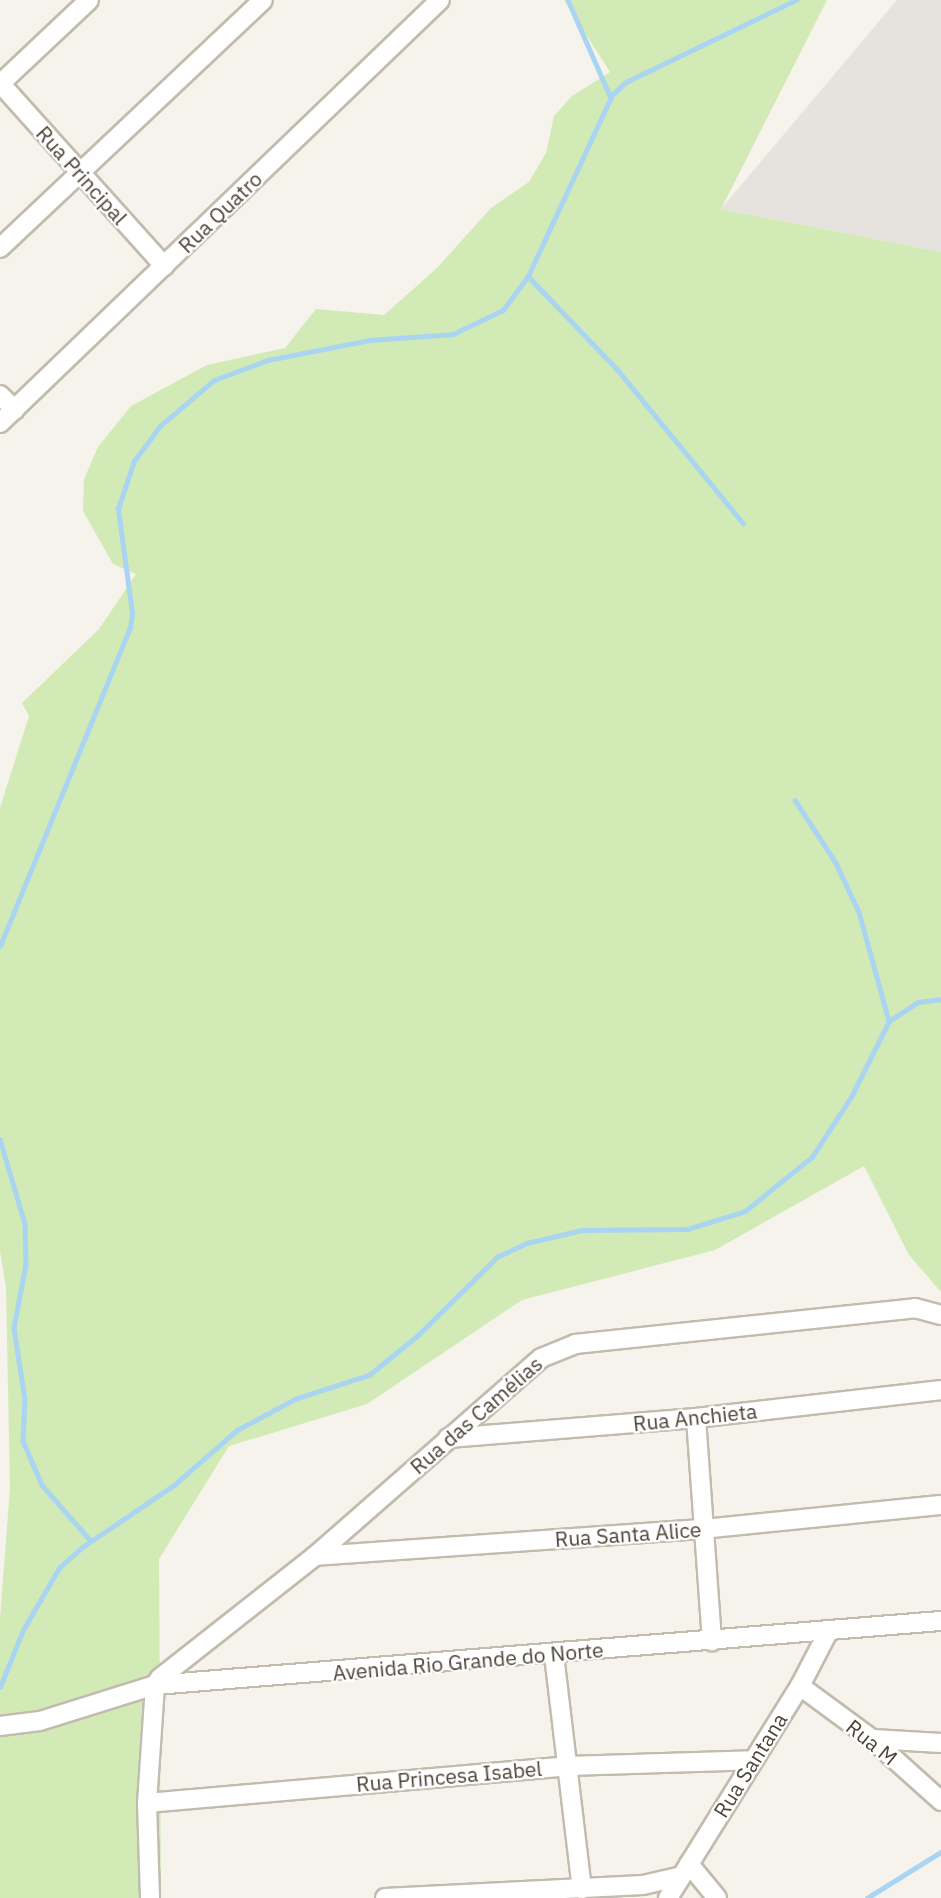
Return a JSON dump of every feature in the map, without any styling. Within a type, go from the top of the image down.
[{"type":"street","name":"Rua Principal","points":[[89,0],[0,83],[164,266]]},
{"type":"street","points":[[0,248],[263,0]]},
{"type":"street","name":"Rua Quatro","points":[[0,423],[440,0]]},
{"type":"street","points":[[0,395],[15,410]]},
{"type":"street","name":"Rua das Camélias","points":[[155,1685],[174,1664],[315,1556],[541,1358],[564,1346],[915,1308],[941,1314]]},
{"type":"street","name":"Rua Anchieta","points":[[448,1438],[696,1418],[941,1390]]},
{"type":"street","points":[[696,1418],[712,1641]]},
{"type":"street","name":"Rua Santa Alice","points":[[315,1556],[703,1528],[941,1505]]},
{"type":"street","name":"Avenida Rio Grande do Norte","points":[[0,1726],[40,1721],[155,1685],[555,1655],[829,1629],[941,1621]]},
{"type":"street","name":"Rua Santana","points":[[668,1898],[800,1686],[829,1629]]},
{"type":"street","points":[[555,1655],[582,1889]]},
{"type":"street","points":[[150,1898],[147,1803],[155,1685]]},
{"type":"street","name":"Rua M","points":[[800,1686],[872,1739],[941,1801]]},
{"type":"street","points":[[872,1739],[941,1743]]},
{"type":"street","name":"Rua Princesa Isabel","points":[[147,1803],[567,1766],[753,1760]]},
{"type":"street","points":[[385,1898],[643,1885],[685,1870],[717,1898]]},
{"type":"shaded area","points":[[897,0],[941,0],[941,252],[721,209]]},
{"type":"green space","points":[[564,0],[827,0],[721,209],[941,252],[941,1292],[909,1255],[864,1166],[715,1250],[522,1300],[367,1404],[229,1446],[159,1559],[161,1898],[0,1898],[0,1619],[10,1488],[6,1288],[0,1251],[0,808],[29,716],[22,703],[99,629],[136,574],[113,564],[83,511],[84,479],[98,447],[131,406],[207,365],[285,348],[316,309],[384,315],[437,268],[491,208],[529,182],[546,153],[554,116],[572,96],[610,72]]},
{"type":"waterway","points":[[568,0],[611,98]]},
{"type":"waterway","points":[[0,946],[130,628],[132,613],[118,509],[134,461],[160,426],[214,380],[268,360],[370,340],[453,334],[503,310],[528,276],[612,95],[626,82],[796,0]]},
{"type":"waterway","points":[[528,276],[617,369],[743,523]]},
{"type":"waterway","points":[[795,800],[836,863],[859,912],[889,1021]]},
{"type":"waterway","points":[[0,1687],[23,1630],[59,1568],[81,1548],[174,1485],[237,1430],[295,1399],[369,1375],[417,1336],[497,1257],[527,1243],[582,1230],[688,1229],[745,1211],[812,1157],[851,1097],[889,1021],[918,1002],[941,999]]},
{"type":"waterway","points":[[0,1139],[25,1224],[26,1264],[14,1328],[25,1400],[23,1441],[42,1485],[91,1541]]},
{"type":"waterway","points":[[867,1898],[941,1852]]}]
